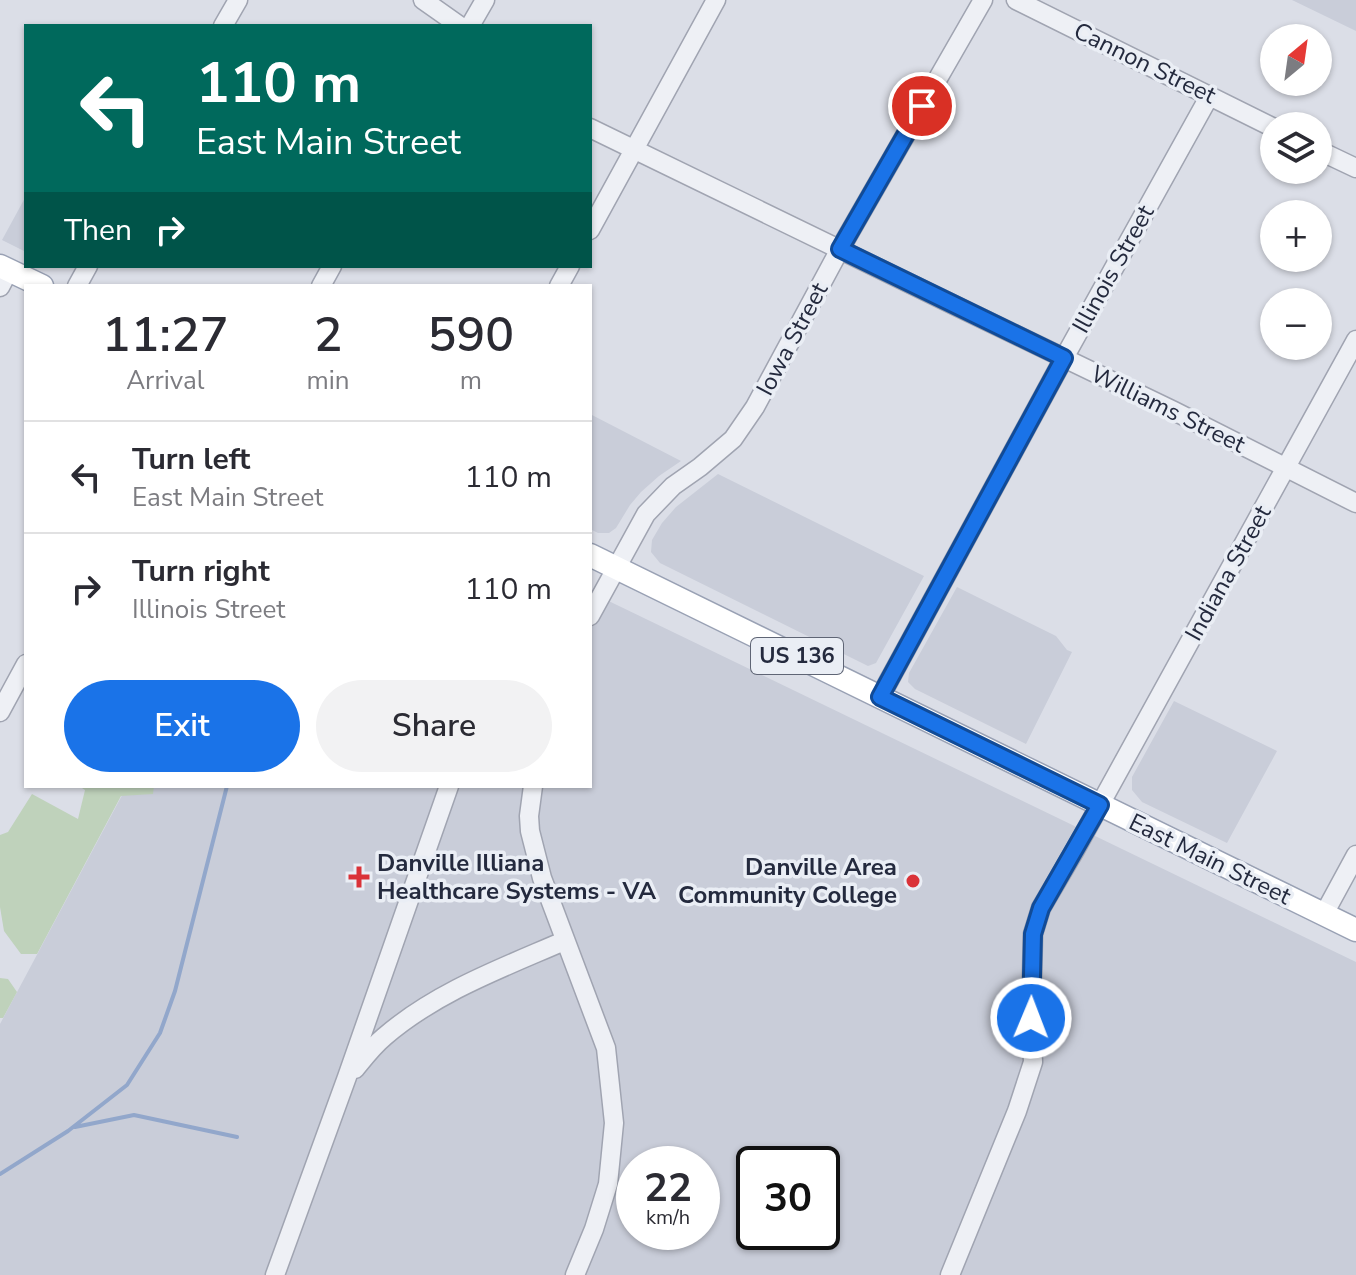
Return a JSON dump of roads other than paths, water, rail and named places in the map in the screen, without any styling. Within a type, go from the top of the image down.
[{"type":"main road","points":[[3,275],[35,284]]},
{"type":"main road","name":"East Main Street","points":[[592,556],[1356,930]]},
{"type":"street","points":[[224,24],[238,0]]},
{"type":"street","points":[[423,0],[457,24]]},
{"type":"street","points":[[471,24],[485,0]]},
{"type":"street","points":[[592,226],[716,0]]},
{"type":"street","name":"Iowa Street","points":[[592,612],[646,514],[673,486],[733,439],[748,417],[983,0]]},
{"type":"street","name":"Cannon Street","points":[[1016,0],[1260,121]]},
{"type":"street","name":"Illinois Street","points":[[880,697],[1210,95]]},
{"type":"street","name":"Williams Street","points":[[592,129],[1174,411],[1356,503]]},
{"type":"street","points":[[1332,157],[1356,168]]},
{"type":"street","name":"Indiana Street","points":[[950,1275],[1017,1111],[1033,1062],[1033,934],[1041,908],[1356,340]]},
{"type":"street","points":[[0,712],[24,668]]},
{"type":"street","points":[[275,1275],[448,788]]},
{"type":"street","points":[[533,788],[530,831],[542,878],[564,941],[606,1048],[614,1123],[608,1184],[575,1275]]},
{"type":"street","points":[[1324,914],[1356,855]]},
{"type":"street","points":[[347,1077],[382,1038],[425,1006],[494,971],[564,941]]},
{"type":"waterway","points":[[0,1174],[68,1131],[127,1085],[160,1033],[175,991],[226,788]]},
{"type":"waterway","points":[[75,1127],[134,1115],[237,1137]]},
{"type":"place","name":"Danville Illiana Healthcare Systems - VA","points":[[359,877]]},
{"type":"place","name":"Danville Area Community College","points":[[913,881]]}]
